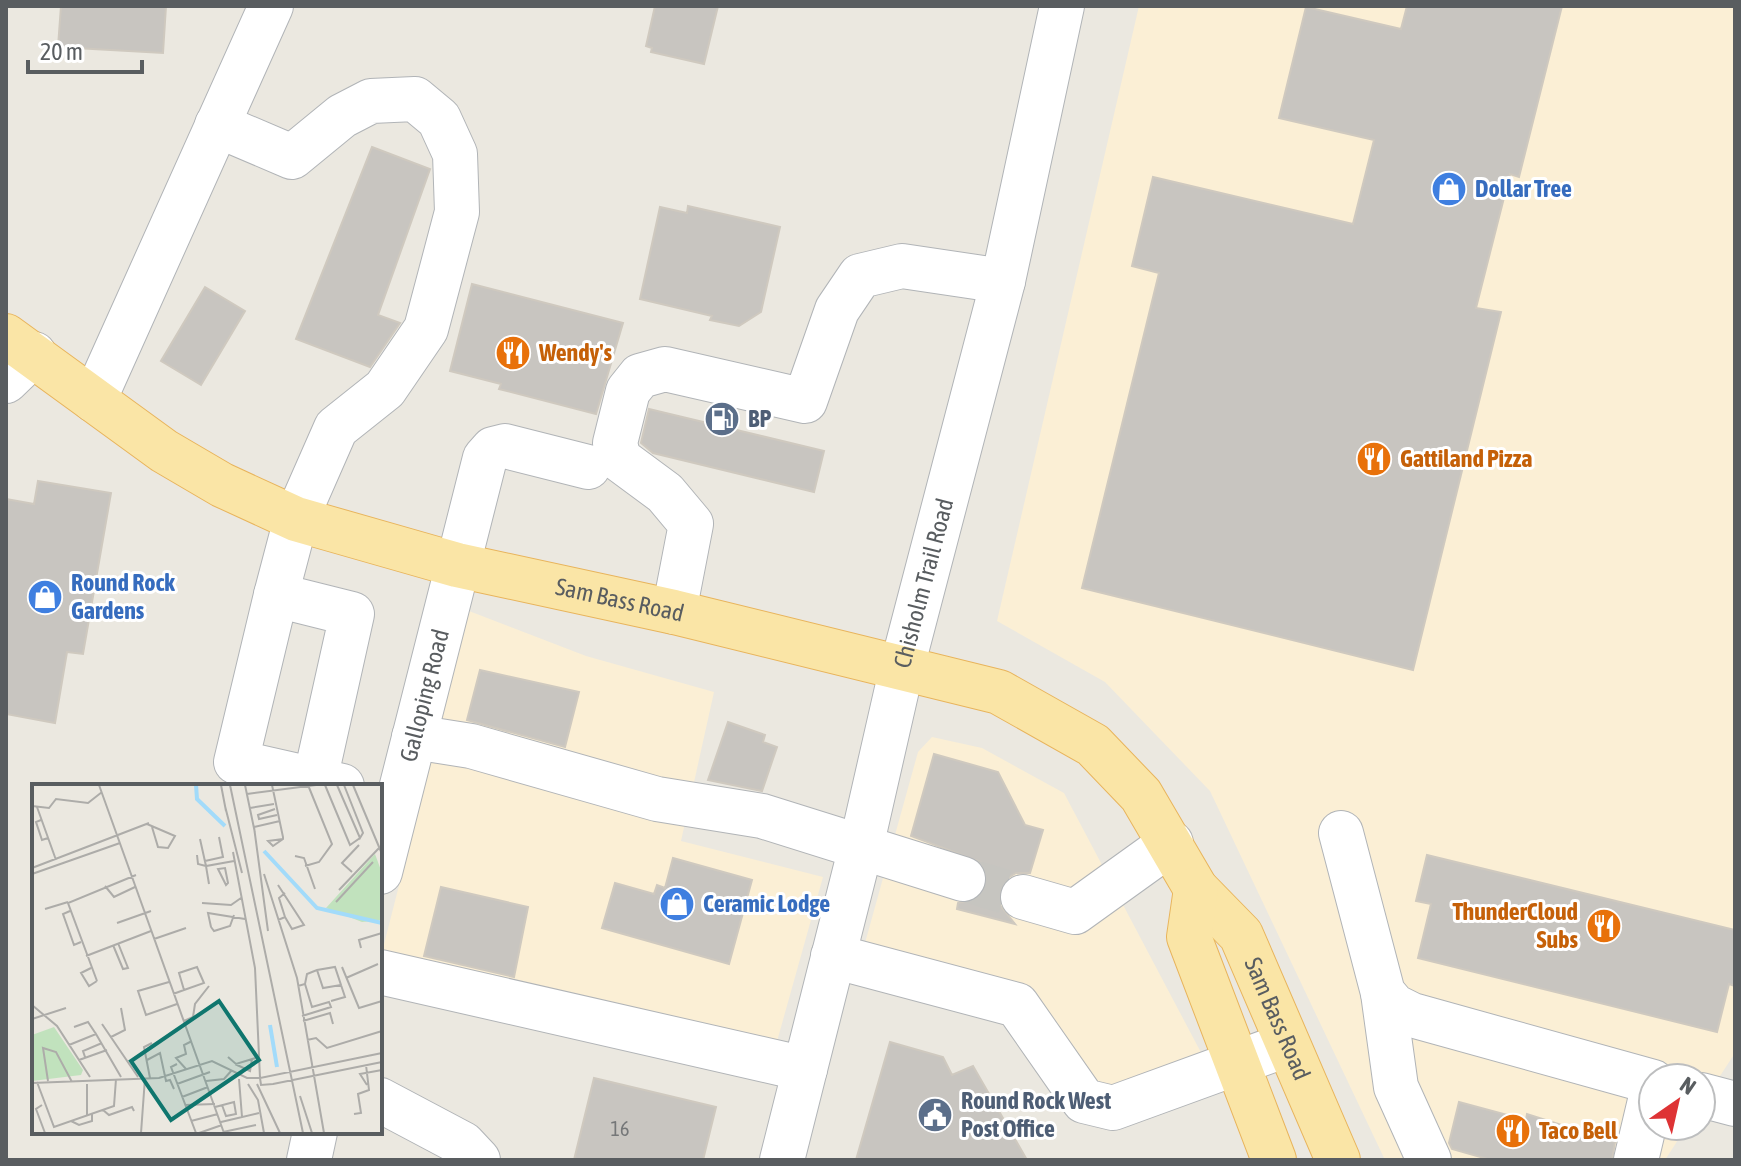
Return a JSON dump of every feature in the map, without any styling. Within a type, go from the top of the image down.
[{"type":"main road","name":"Sam Bass Road","points":[[15,357],[94,400],[164,451],[222,485],[296,519],[457,565],[674,612],[999,692],[1093,745],[1141,795],[1196,889],[1241,935],[1338,1160]]},
{"type":"main road","name":"Sam Bass Road","points":[[1196,889],[1189,937],[1274,1160]]},
{"type":"street","points":[[94,400],[271,6]]},
{"type":"street","name":"Chisholm Trail Road","points":[[782,1160],[861,847],[902,667],[1003,281],[1062,6]]},
{"type":"street","points":[[217,125],[292,157],[342,116],[371,101],[415,99],[439,119],[455,154],[457,212],[426,329],[385,389],[336,428],[296,519],[276,595],[236,762],[328,783],[352,614],[276,595]]},
{"type":"street","points":[[674,612],[691,524],[665,493],[619,459],[615,443],[628,391],[640,376],[665,369],[805,401],[837,310],[860,276],[902,266],[1003,281]]},
{"type":"street","name":"Galloping Road","points":[[382,854],[389,797],[414,737],[485,458],[493,449],[505,446],[588,467]]},
{"type":"street","points":[[414,737],[471,746],[657,799],[762,816],[963,879]]},
{"type":"street","points":[[1341,833],[1383,993],[1396,1087],[1429,1160]]},
{"type":"street","points":[[1023,897],[1075,912],[1171,843]]},
{"type":"street","points":[[833,956],[1017,1005],[1084,1101],[1095,1106],[1113,1108],[1286,1045]]},
{"type":"street","points":[[382,972],[805,1069]]},
{"type":"street","points":[[1383,993],[1394,1006],[1412,1015],[1637,1080]]},
{"type":"street","points":[[382,1101],[463,1144],[478,1160]]},
{"type":"street","points":[[309,1160],[315,1134]]},
{"type":"shaded area","points":[[1139,6],[1735,6],[1735,1053],[1717,1081],[1717,1062],[1637,1062],[1637,1142],[1677,1142],[1665,1160],[1385,1160],[1210,791],[1105,682],[997,621]]},
{"type":"shaded area","points":[[469,611],[586,656],[714,692],[681,841],[823,877],[776,1045],[382,960]]},
{"type":"shaded area","points":[[932,737],[982,748],[1064,793],[1206,1062],[1096,1095],[1017,989],[865,943],[918,752]]},
{"type":"building","points":[[61,6],[166,6],[163,53],[58,47]]},
{"type":"building","points":[[655,6],[718,6],[704,64],[651,52],[652,48],[646,46]]},
{"type":"building","points":[[1407,6],[1562,6],[1519,177],[1510,174],[1476,308],[1501,312],[1413,670],[1082,588],[1159,273],[1132,266],[1153,177],[1353,224],[1374,140],[1279,118],[1306,7],[1401,29]]},
{"type":"building","points":[[372,147],[430,169],[378,315],[400,323],[370,367],[296,339]]},
{"type":"building","points":[[688,206],[780,227],[761,312],[739,326],[710,320],[712,316],[640,299],[660,207],[687,213]]},
{"type":"building","points":[[472,284],[623,323],[596,414],[499,389],[501,384],[450,371]]},
{"type":"building","points":[[205,287],[245,311],[201,385],[161,361]]},
{"type":"building","points":[[649,409],[824,451],[814,492],[653,453],[641,443]]},
{"type":"building","points":[[38,481],[111,493],[83,654],[67,652],[55,723],[6,714],[6,499],[34,504]]},
{"type":"building","points":[[480,670],[579,692],[565,747],[467,720]]},
{"type":"building","points":[[728,722],[765,735],[763,742],[777,747],[762,791],[708,780]]},
{"type":"building","points":[[934,754],[998,772],[1025,825],[1043,830],[1030,873],[1016,873],[1006,879],[999,889],[999,904],[1015,924],[957,909],[958,903],[979,898],[987,887],[987,874],[981,862],[911,836]]},
{"type":"building","points":[[1427,855],[1735,930],[1735,986],[1729,984],[1717,1032],[1418,958],[1431,904],[1416,901]]},
{"type":"building","name":"Ceramic Lodge","points":[[673,858],[752,880],[729,964],[602,928],[615,883],[654,894],[657,885],[665,888]]},
{"type":"building","points":[[441,887],[528,907],[514,977],[424,956]]},
{"type":"building","name":"Round Rock West Post Office","points":[[890,1042],[943,1057],[952,1075],[973,1066],[1027,1160],[856,1160]]},
{"type":"building","points":[[594,1078],[716,1107],[703,1160],[574,1160]]},
{"type":"building","name":"Taco Bell","points":[[1459,1102],[1526,1120],[1527,1114],[1615,1142],[1612,1160],[1491,1160],[1452,1149],[1449,1143]]},
{"type":"tunnel","points":[[963,879],[1023,897]]},
{"type":"place","name":"Dollar Tree","points":[[1449,189]]},
{"type":"place","name":"Wendy's","points":[[513,353]]},
{"type":"place","name":"BP","points":[[722,419]]},
{"type":"place","name":"Gattiland Pizza","points":[[1374,459]]},
{"type":"place","name":"Round Rock Gardens","points":[[45,597]]},
{"type":"place","name":"Ceramic Lodge","points":[[677,904]]},
{"type":"place","name":"ThunderCloud Subs","points":[[1604,926]]},
{"type":"place","name":"Round Rock West Post Office","points":[[935,1115]]},
{"type":"place","name":"Taco Bell","points":[[1513,1131]]}]
